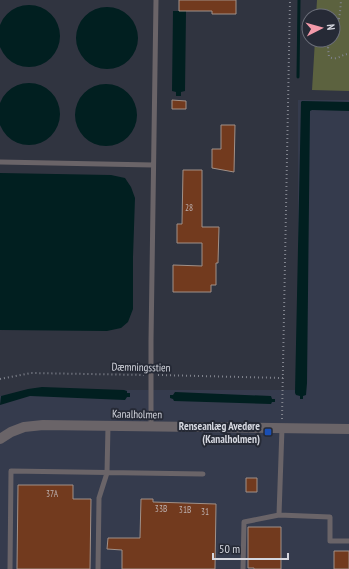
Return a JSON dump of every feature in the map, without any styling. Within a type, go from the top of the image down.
[{"type":"street","name":"Kanalholmen","points":[[0,439],[11,432],[24,427],[43,425],[349,429]]},
{"type":"lane","points":[[151,426],[156,0]]},
{"type":"lane","points":[[0,162],[153,165]]},
{"type":"lane","points":[[98,569],[99,498],[107,473],[108,426]]},
{"type":"lane","points":[[279,515],[282,428]]},
{"type":"lane","points":[[10,569],[11,471],[202,474]]},
{"type":"lane","points":[[242,569],[244,522],[279,515],[330,517],[330,541],[349,541]]},
{"type":"path","points":[[282,428],[290,0]]},
{"type":"path","points":[[328,48],[329,57],[338,58],[345,54],[349,54]]},
{"type":"path","name":"Dæmningsstien","points":[[0,380],[31,373],[283,378]]},
{"type":"shaded area","points":[[29,5],[46,10],[51,14],[55,19],[60,36],[55,53],[51,58],[46,62],[29,67],[12,62],[7,58],[3,53],[-2,36],[3,19],[7,14],[12,10]]},
{"type":"shaded area","points":[[107,7],[119,9],[129,16],[136,26],[138,38],[136,50],[129,60],[119,67],[107,69],[95,67],[85,60],[78,50],[76,38],[78,26],[85,16],[95,9]]},
{"type":"shaded area","points":[[173,11],[186,11],[185,91],[181,92],[181,96],[176,96],[176,92],[172,91]]},
{"type":"shaded area","points":[[29,83],[46,88],[51,92],[55,97],[60,114],[55,131],[51,136],[46,140],[29,145],[12,140],[7,136],[3,131],[-2,114],[3,97],[7,92],[12,88]]},
{"type":"shaded area","points":[[106,84],[118,86],[128,93],[135,103],[137,115],[135,127],[128,137],[118,144],[106,146],[94,144],[84,137],[77,127],[75,115],[77,103],[84,93],[94,86]]},
{"type":"shaded area","points":[[298,100],[349,100],[349,569],[0,569],[0,396],[30,390],[298,390]]},
{"type":"shaded area","points":[[302,101],[349,102],[349,111],[310,111],[307,383],[306,395],[303,396],[303,399],[300,399],[300,396],[296,395],[295,393]]},
{"type":"shaded area","points":[[0,173],[111,175],[125,178],[131,187],[135,198],[133,309],[128,322],[121,328],[107,331],[0,330]]},
{"type":"shaded area","points":[[42,387],[124,390],[127,391],[127,393],[130,393],[130,397],[127,397],[125,400],[30,396],[0,405],[1,396]]},
{"type":"shaded area","points":[[175,392],[271,396],[272,399],[275,399],[275,402],[272,402],[271,404],[174,401],[170,398],[170,395],[173,395]]},
{"type":"green space","points":[[317,0],[349,0],[349,91],[312,90],[315,48],[341,48],[341,8],[316,8]]},
{"type":"building","points":[[179,0],[236,0],[236,14],[212,14],[212,11],[179,11]]},
{"type":"building","points":[[172,100],[186,101],[186,109],[172,109]]},
{"type":"building","points":[[221,125],[235,125],[234,172],[212,168],[212,149],[221,149]]},
{"type":"building","points":[[183,170],[202,170],[202,227],[219,227],[216,285],[211,285],[211,292],[173,292],[173,265],[202,266],[202,243],[177,243],[177,224],[182,224]]},
{"type":"building","points":[[246,478],[257,478],[257,492],[246,492]]},
{"type":"building","points":[[18,485],[73,485],[73,499],[91,499],[90,569],[17,569]]},
{"type":"building","points":[[141,499],[153,499],[153,502],[216,504],[215,569],[122,569],[122,550],[107,549],[108,538],[140,538]]},
{"type":"building","points":[[248,527],[281,527],[281,569],[248,568]]},
{"type":"building","points":[[334,551],[349,551],[349,569],[334,569]]},
{"type":"waterway","points":[[298,77],[299,0]]},
{"type":"place","name":"Renseanlæg Avedøre (Kanalholmen)","points":[[268,432]]}]
